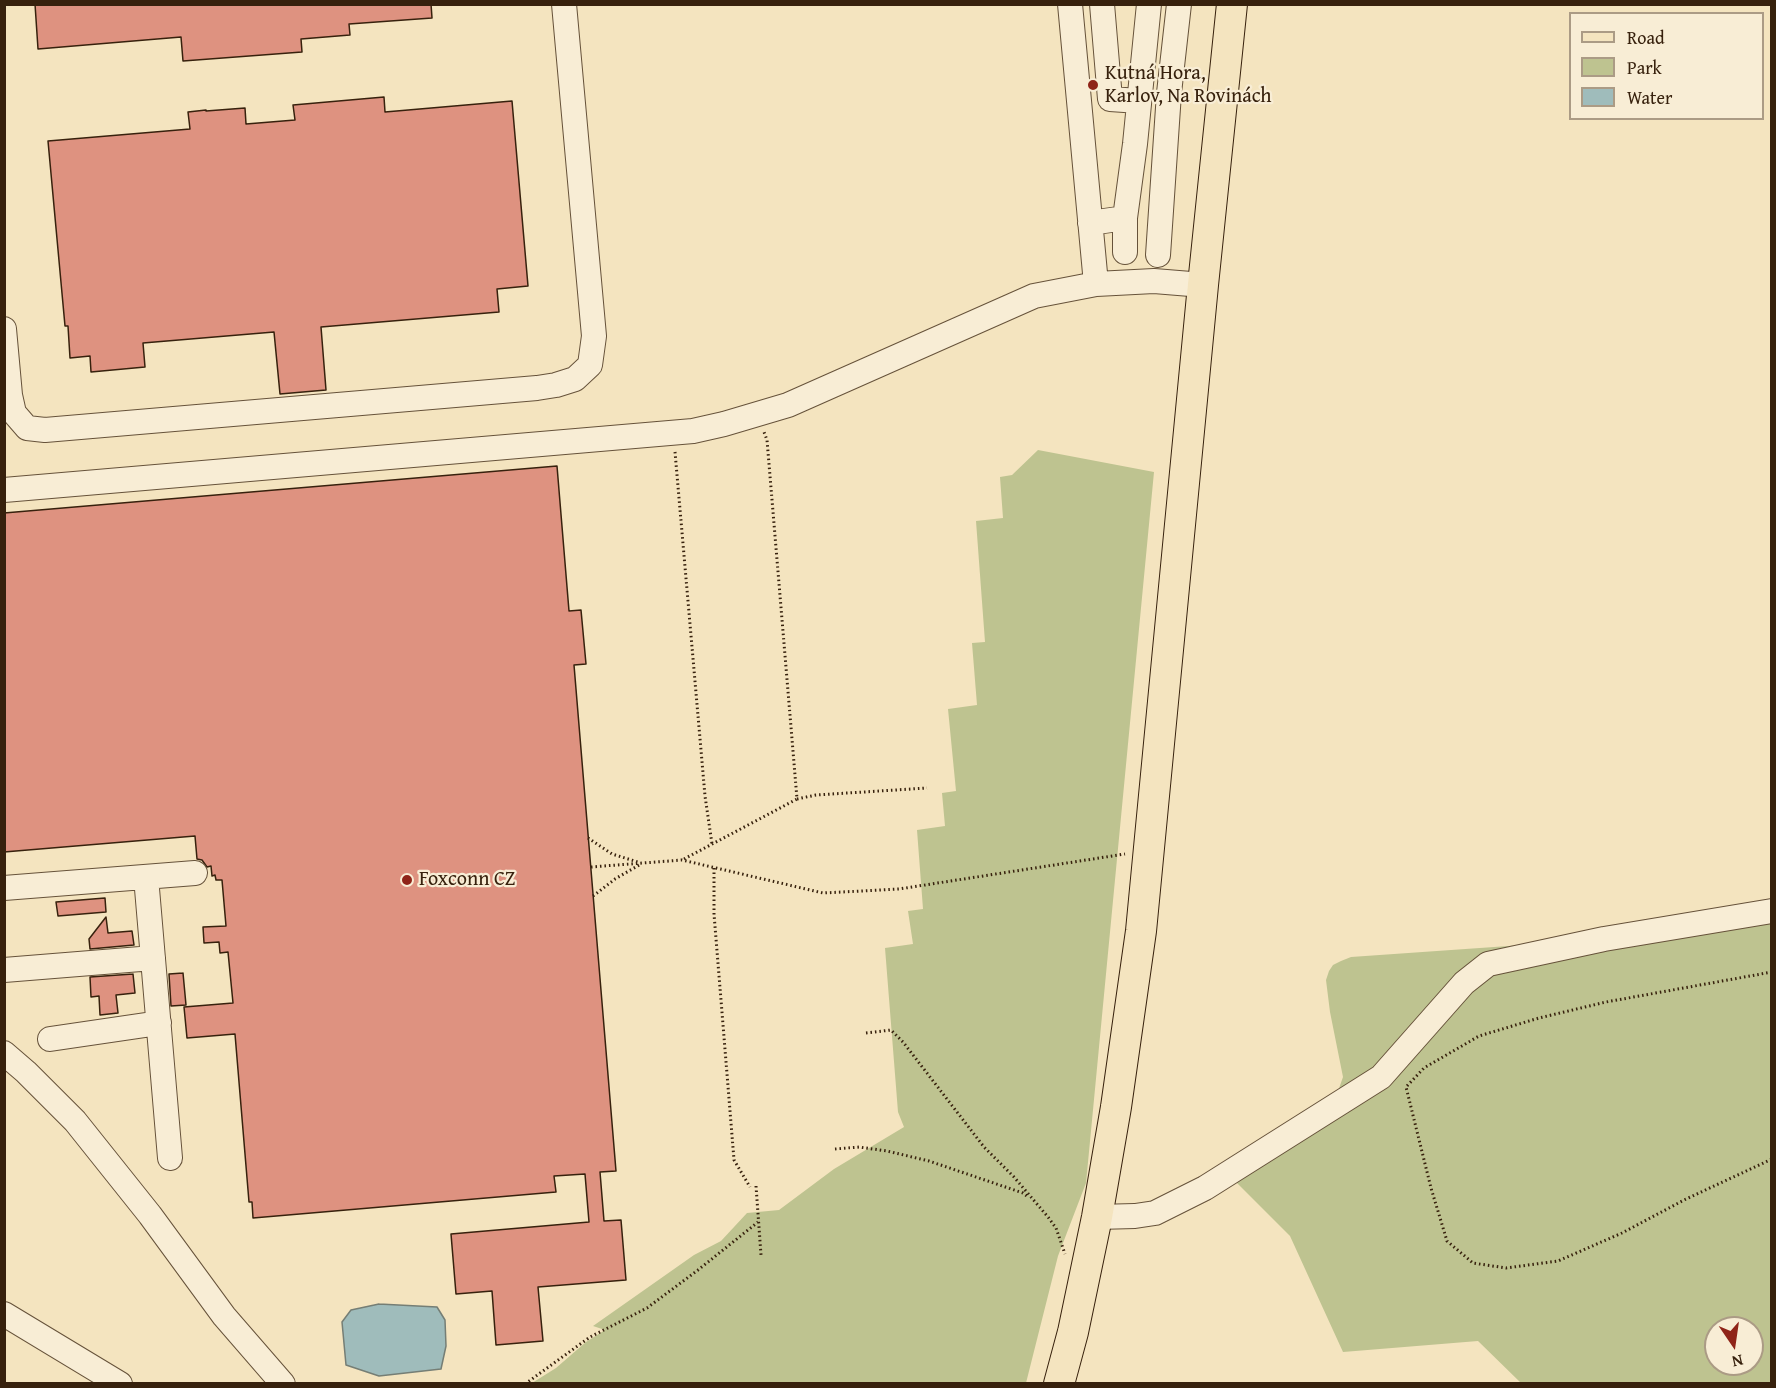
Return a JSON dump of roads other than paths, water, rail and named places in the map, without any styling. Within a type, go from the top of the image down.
[{"type":"main road","points":[[1059,1383],[1075,1322],[1097,1217],[1118,1096],[1141,931],[1232,4]]},
{"type":"street","points":[[4,329],[10,395],[14,413],[27,428],[45,430],[537,388],[575,379],[590,365],[594,336],[564,4]]},
{"type":"street","points":[[1070,4],[1096,284]]},
{"type":"street","points":[[1102,4],[1110,99],[1139,101]]},
{"type":"street","points":[[1105,33],[1112,4]]},
{"type":"street","points":[[1125,252],[1125,218],[1149,4]]},
{"type":"street","points":[[1158,255],[1169,93],[1179,4]]},
{"type":"street","points":[[1090,223],[1125,218]]},
{"type":"street","points":[[4,490],[710,428],[770,411],[807,397],[1034,297],[1096,284],[1154,281],[1203,285]]},
{"type":"street","points":[[4,888],[195,873]]},
{"type":"street","points":[[146,877],[170,1158]]},
{"type":"street","points":[[1097,1217],[1155,1213],[1205,1188],[1381,1077],[1464,983],[1488,964],[1604,939],[1772,910]]},
{"type":"street","points":[[4,970],[153,958]]},
{"type":"street","points":[[50,1039],[159,1023]]},
{"type":"street","points":[[4,1053],[75,1121],[150,1215],[224,1316],[283,1383]]},
{"type":"street","points":[[4,1314],[120,1383]]},
{"type":"water","points":[[379,1304],[437,1307],[445,1320],[446,1346],[441,1369],[379,1376],[346,1365],[342,1322],[351,1310]]},
{"type":"place","name":"Kutná Hora, Karlov, Na Rovinách","points":[[1093,85]]},
{"type":"place","name":"Foxconn CZ","points":[[407,880]]}]
